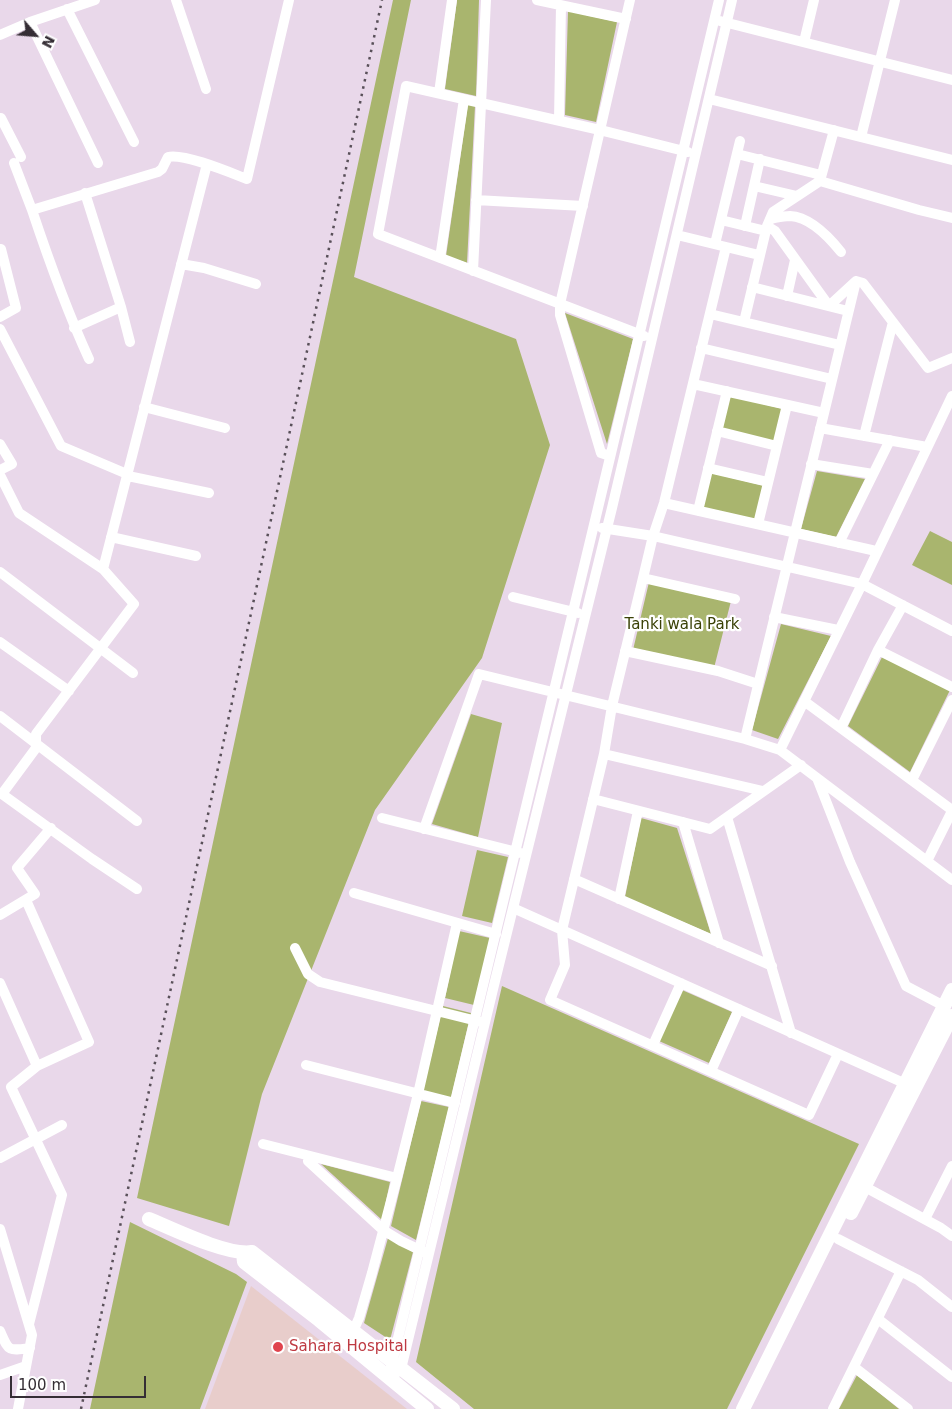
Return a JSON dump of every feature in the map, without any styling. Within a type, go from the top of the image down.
[{"type":"street","points":[[0,36],[64,7],[94,0]]},
{"type":"street","points":[[176,0],[206,89]]},
{"type":"street","points":[[32,210],[158,172],[162,169],[168,157],[174,156],[207,164],[247,179],[289,0]]},
{"type":"street","points":[[439,94],[452,0]]},
{"type":"street","points":[[473,270],[486,0]]},
{"type":"street","points":[[537,0],[626,19]]},
{"type":"street","points":[[610,456],[601,453],[560,315],[560,304],[630,0]]},
{"type":"street","points":[[390,1378],[397,1365],[429,1254],[480,1022],[496,934],[719,0]]},
{"type":"street","points":[[397,1365],[419,1249],[455,1103],[514,908],[607,530],[732,0]]},
{"type":"street","points":[[804,42],[814,0]]},
{"type":"street","points":[[861,137],[895,0]]},
{"type":"street","points":[[559,120],[561,5]]},
{"type":"street","points":[[64,7],[134,142]]},
{"type":"street","points":[[714,20],[952,80]]},
{"type":"street","points":[[30,22],[98,163]]},
{"type":"street","points":[[652,339],[378,234],[406,86],[559,120],[696,154]]},
{"type":"street","points":[[440,258],[464,99]]},
{"type":"street","points":[[709,99],[952,160]]},
{"type":"street","points":[[0,118],[17,160],[55,278],[74,328],[89,359]]},
{"type":"street","points":[[744,322],[759,255],[773,212],[820,178],[834,130]]},
{"type":"street","points":[[715,244],[740,141]]},
{"type":"street","points":[[737,154],[760,159],[919,210],[952,218]]},
{"type":"street","points":[[745,226],[760,159]]},
{"type":"street","points":[[103,569],[207,164]]},
{"type":"street","points":[[754,186],[797,196]]},
{"type":"street","points":[[85,193],[121,307],[130,342]]},
{"type":"street","points":[[476,200],[583,206]]},
{"type":"street","points":[[721,220],[745,226],[768,225],[790,216],[806,220],[841,252]]},
{"type":"street","points":[[768,225],[829,306]]},
{"type":"street","points":[[677,236],[759,255]]},
{"type":"street","points":[[726,247],[664,503],[653,536],[612,706],[604,754],[562,930],[565,965],[550,1000],[809,1115],[838,1054]]},
{"type":"street","points":[[0,249],[16,308],[0,317]]},
{"type":"street","points":[[787,296],[795,260]]},
{"type":"street","points":[[180,264],[204,268],[256,284]]},
{"type":"street","points":[[829,306],[856,281]]},
{"type":"street","points":[[745,739],[856,281]]},
{"type":"street","points":[[856,281],[863,283],[928,368],[952,358]]},
{"type":"street","points":[[752,288],[848,311]]},
{"type":"street","points":[[74,328],[121,307]]},
{"type":"street","points":[[710,314],[840,345]]},
{"type":"street","points":[[864,436],[893,322]]},
{"type":"street","points":[[0,329],[61,446],[128,476],[209,493]]},
{"type":"street","points":[[701,348],[832,379]]},
{"type":"street","points":[[693,384],[824,413]]},
{"type":"street","points":[[698,510],[727,391]]},
{"type":"street","points":[[780,750],[952,396]]},
{"type":"street","points":[[758,524],[787,405]]},
{"type":"street","points":[[144,407],[225,428]]},
{"type":"street","points":[[820,428],[927,447]]},
{"type":"street","points":[[718,431],[777,446]]},
{"type":"street","points":[[839,542],[890,440]]},
{"type":"street","points":[[0,444],[12,464],[0,470]]},
{"type":"street","points":[[811,464],[873,474]]},
{"type":"street","points":[[708,468],[768,482]]},
{"type":"street","points":[[0,475],[19,513],[103,569],[134,604],[36,734],[36,748],[1,795],[137,889]]},
{"type":"street","points":[[664,503],[876,552]]},
{"type":"street","points":[[594,526],[607,530],[653,536],[862,584],[952,631]]},
{"type":"street","points":[[111,536],[196,556]]},
{"type":"street","points":[[0,572],[134,673]]},
{"type":"street","points":[[643,578],[735,599]]},
{"type":"street","points":[[513,597],[586,615]]},
{"type":"street","points":[[841,728],[878,650],[904,605]]},
{"type":"street","points":[[774,617],[838,630]]},
{"type":"street","points":[[0,642],[69,690]]},
{"type":"street","points":[[878,650],[952,687]]},
{"type":"street","points":[[625,651],[718,671],[758,684]]},
{"type":"street","points":[[424,829],[479,674],[745,739],[780,750],[952,880]]},
{"type":"street","points":[[912,780],[952,700]]},
{"type":"street","points":[[804,701],[952,810],[927,861]]},
{"type":"street","points":[[0,716],[137,821]]},
{"type":"street","points":[[604,754],[763,792]]},
{"type":"street","points":[[593,800],[710,829],[800,765]]},
{"type":"street","points":[[816,778],[850,862],[906,986],[948,1011]]},
{"type":"street","points":[[619,899],[638,811]]},
{"type":"street","points":[[727,817],[791,1033]]},
{"type":"street","points":[[382,818],[527,854]]},
{"type":"street","points":[[683,822],[720,943]]},
{"type":"street","points":[[0,915],[35,894],[17,868],[51,828]]},
{"type":"street","points":[[574,879],[772,966]]},
{"type":"street","points":[[354,893],[496,934]]},
{"type":"street","points":[[26,900],[88,1042],[37,1066],[10,1087],[62,1195],[29,1324]]},
{"type":"street","points":[[514,908],[906,1084]]},
{"type":"street","points":[[350,1337],[372,1273],[397,1178],[457,923]]},
{"type":"street","points":[[295,948],[308,974],[320,982],[480,1022]]},
{"type":"street","points":[[0,983],[37,1066]]},
{"type":"street","points":[[653,1045],[681,983]]},
{"type":"street","points":[[753,1409],[865,1187],[948,1011],[952,990]]},
{"type":"street","points":[[710,1071],[739,1009]]},
{"type":"street","points":[[742,1409],[906,1084],[948,1011]]},
{"type":"street","points":[[306,1065],[455,1103]]},
{"type":"street","points":[[0,1158],[62,1125]]},
{"type":"street","points":[[263,1144],[397,1178]]},
{"type":"street","points":[[309,1156],[308,1161],[383,1230],[429,1254]]},
{"type":"street","points":[[925,1219],[952,1166]]},
{"type":"street","points":[[865,1187],[941,1228],[952,1236]]},
{"type":"street","points":[[149,1219],[203,1242],[244,1254],[244,1262],[350,1337],[397,1365],[453,1409]]},
{"type":"street","points":[[1,1235],[32,1335],[18,1409]]},
{"type":"street","points":[[838,1239],[918,1280],[952,1306]]},
{"type":"street","points":[[833,1409],[901,1271]]},
{"type":"street","points":[[878,1319],[952,1377]]},
{"type":"street","points":[[0,1331],[7,1347],[13,1350],[30,1348]]},
{"type":"street","points":[[350,1337],[390,1378],[427,1409]]},
{"type":"street","points":[[0,1375],[26,1366]]},
{"type":"street","points":[[854,1367],[908,1409]]},
{"type":"shaded area","name":"Sahara Hospital","points":[[251,1286],[407,1409],[205,1409]]},
{"type":"green space","points":[[393,0],[411,0],[354,277],[516,339],[550,445],[482,658],[375,810],[262,1094],[229,1226],[137,1198]]},
{"type":"green space","points":[[457,0],[479,0],[476,96],[445,89]]},
{"type":"green space","points":[[568,11],[617,22],[596,122],[565,115]]},
{"type":"green space","points":[[468,104],[475,106],[467,263],[446,256]]},
{"type":"green space","points":[[565,313],[633,339],[607,444]]},
{"type":"green space","points":[[730,396],[783,409],[776,443],[722,430]]},
{"type":"green space","points":[[817,471],[865,479],[836,537],[801,529]]},
{"type":"green space","points":[[711,473],[765,486],[756,521],[703,508]]},
{"type":"green space","points":[[930,531],[952,542],[952,585],[912,565]]},
{"type":"green space","name":"Tanki wala Park","points":[[649,582],[731,601],[714,668],[633,650]]},
{"type":"green space","points":[[781,624],[831,636],[778,739],[752,730]]},
{"type":"green space","points":[[882,657],[950,690],[910,772],[848,726]]},
{"type":"green space","points":[[471,714],[502,723],[478,837],[432,824]]},
{"type":"green space","points":[[641,818],[677,828],[711,934],[625,897]]},
{"type":"green space","points":[[477,850],[508,857],[492,923],[462,916]]},
{"type":"green space","points":[[459,931],[490,938],[474,1005],[445,998]]},
{"type":"green space","points":[[502,986],[859,1144],[727,1409],[474,1409],[416,1362]]},
{"type":"green space","points":[[682,990],[732,1012],[709,1063],[659,1041]]},
{"type":"green space","points":[[443,1006],[471,1013],[451,1098],[423,1091]]},
{"type":"green space","points":[[421,1101],[449,1107],[416,1240],[391,1226]]},
{"type":"green space","points":[[321,1164],[390,1182],[382,1220]]},
{"type":"green space","points":[[130,1222],[236,1274],[247,1282],[200,1409],[90,1409]]},
{"type":"green space","points":[[388,1238],[413,1252],[390,1340],[364,1323]]},
{"type":"green space","points":[[857,1375],[899,1409],[839,1409]]},
{"type":"railway","points":[[81,1409],[382,0]]},
{"type":"place","name":"Sahara Hospital","points":[[278,1347]]}]
